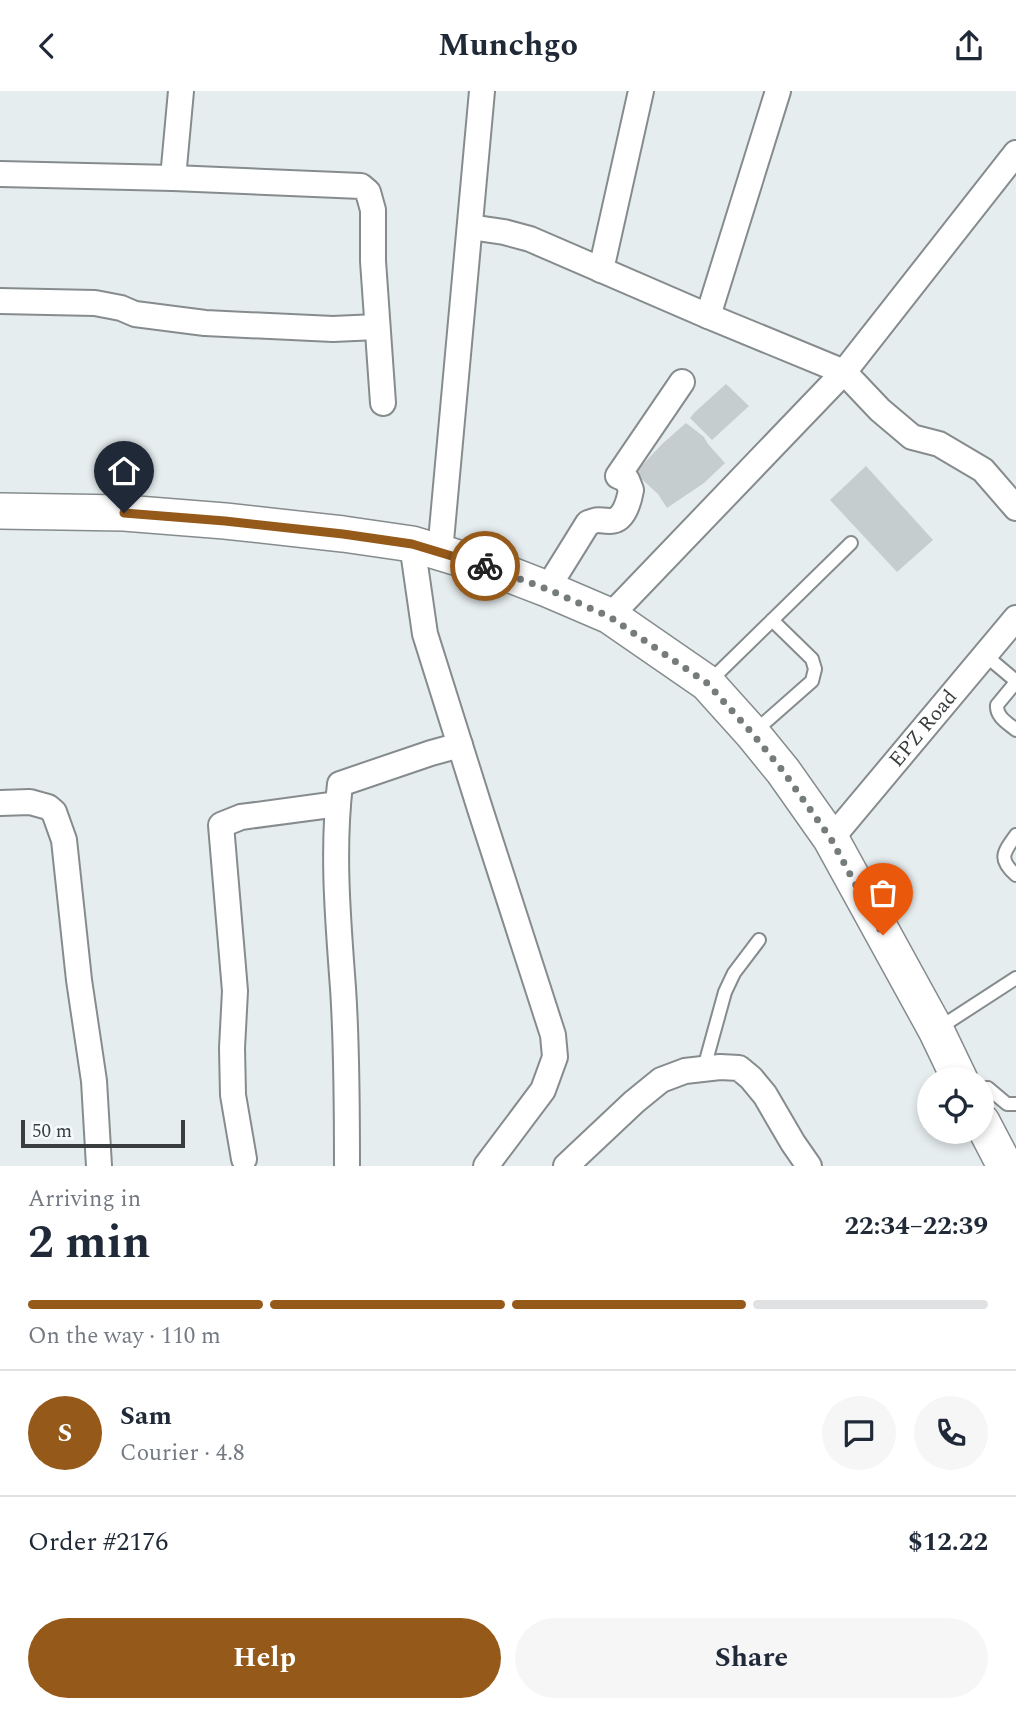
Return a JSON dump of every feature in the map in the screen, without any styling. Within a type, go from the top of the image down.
[{"type":"main road","points":[[0,511],[124,513],[213,520],[343,534],[426,548],[547,589],[610,617],[707,683],[783,771],[831,839],[954,1067]]},
{"type":"main road","points":[[994,1144],[1005,1166]]},
{"type":"street","points":[[173,178],[181,91]]},
{"type":"street","points":[[482,91],[470,227],[426,548],[425,634],[553,1035],[555,1058],[543,1090],[486,1166]]},
{"type":"street","points":[[601,270],[641,91]]},
{"type":"street","points":[[708,316],[778,91]]},
{"type":"street","points":[[610,617],[844,372],[1016,153]]},
{"type":"street","points":[[0,174],[361,186],[368,191],[373,210],[373,261],[383,403]]},
{"type":"street","points":[[470,227],[530,239],[844,372],[880,410],[912,437],[939,444],[983,470],[1016,508]]},
{"type":"street","points":[[0,301],[95,303],[135,314],[205,323],[333,329],[377,327]]},
{"type":"street","points":[[547,589],[588,523],[600,519],[617,520],[625,512],[631,490],[627,480],[618,476],[682,382]]},
{"type":"street","name":"EPZ Road","points":[[831,839],[1016,618]]},
{"type":"street","points":[[347,1166],[345,1036],[335,861],[340,784],[460,745]]},
{"type":"street","points":[[0,803],[30,802],[48,807],[54,812],[64,841],[79,980],[94,1081],[99,1166]]},
{"type":"street","points":[[244,1159],[233,1095],[232,1048],[236,991],[221,825],[241,817],[338,804]]},
{"type":"street","points":[[566,1166],[661,1080],[685,1071],[720,1067],[739,1068],[751,1078],[765,1095],[809,1166]]},
{"type":"lane","points":[[707,683],[851,543]]},
{"type":"lane","points":[[752,733],[812,681],[815,669],[812,659],[772,620]]},
{"type":"lane","points":[[985,655],[1016,682],[997,705],[998,714],[1016,730]]},
{"type":"lane","points":[[1016,835],[1004,852],[1004,859],[1006,866],[1016,875]]},
{"type":"lane","points":[[704,1068],[725,992],[734,974],[759,940]]},
{"type":"lane","points":[[936,1030],[1016,978]]},
{"type":"lane","points":[[994,1093],[1007,1104],[1016,1104]]},
{"type":"building","points":[[726,384],[749,406],[712,440],[690,418]]},
{"type":"building","points":[[686,423],[704,437],[725,463],[704,483],[667,508],[658,494],[635,473]]},
{"type":"building","points":[[866,466],[933,540],[897,572],[830,500]]},
{"type":"way so far","points":[[485,566],[547,589],[610,617],[707,683],[783,771],[831,839],[883,935]]},
{"type":"route","points":[[124,513],[225,521],[412,544],[485,566]]}]
